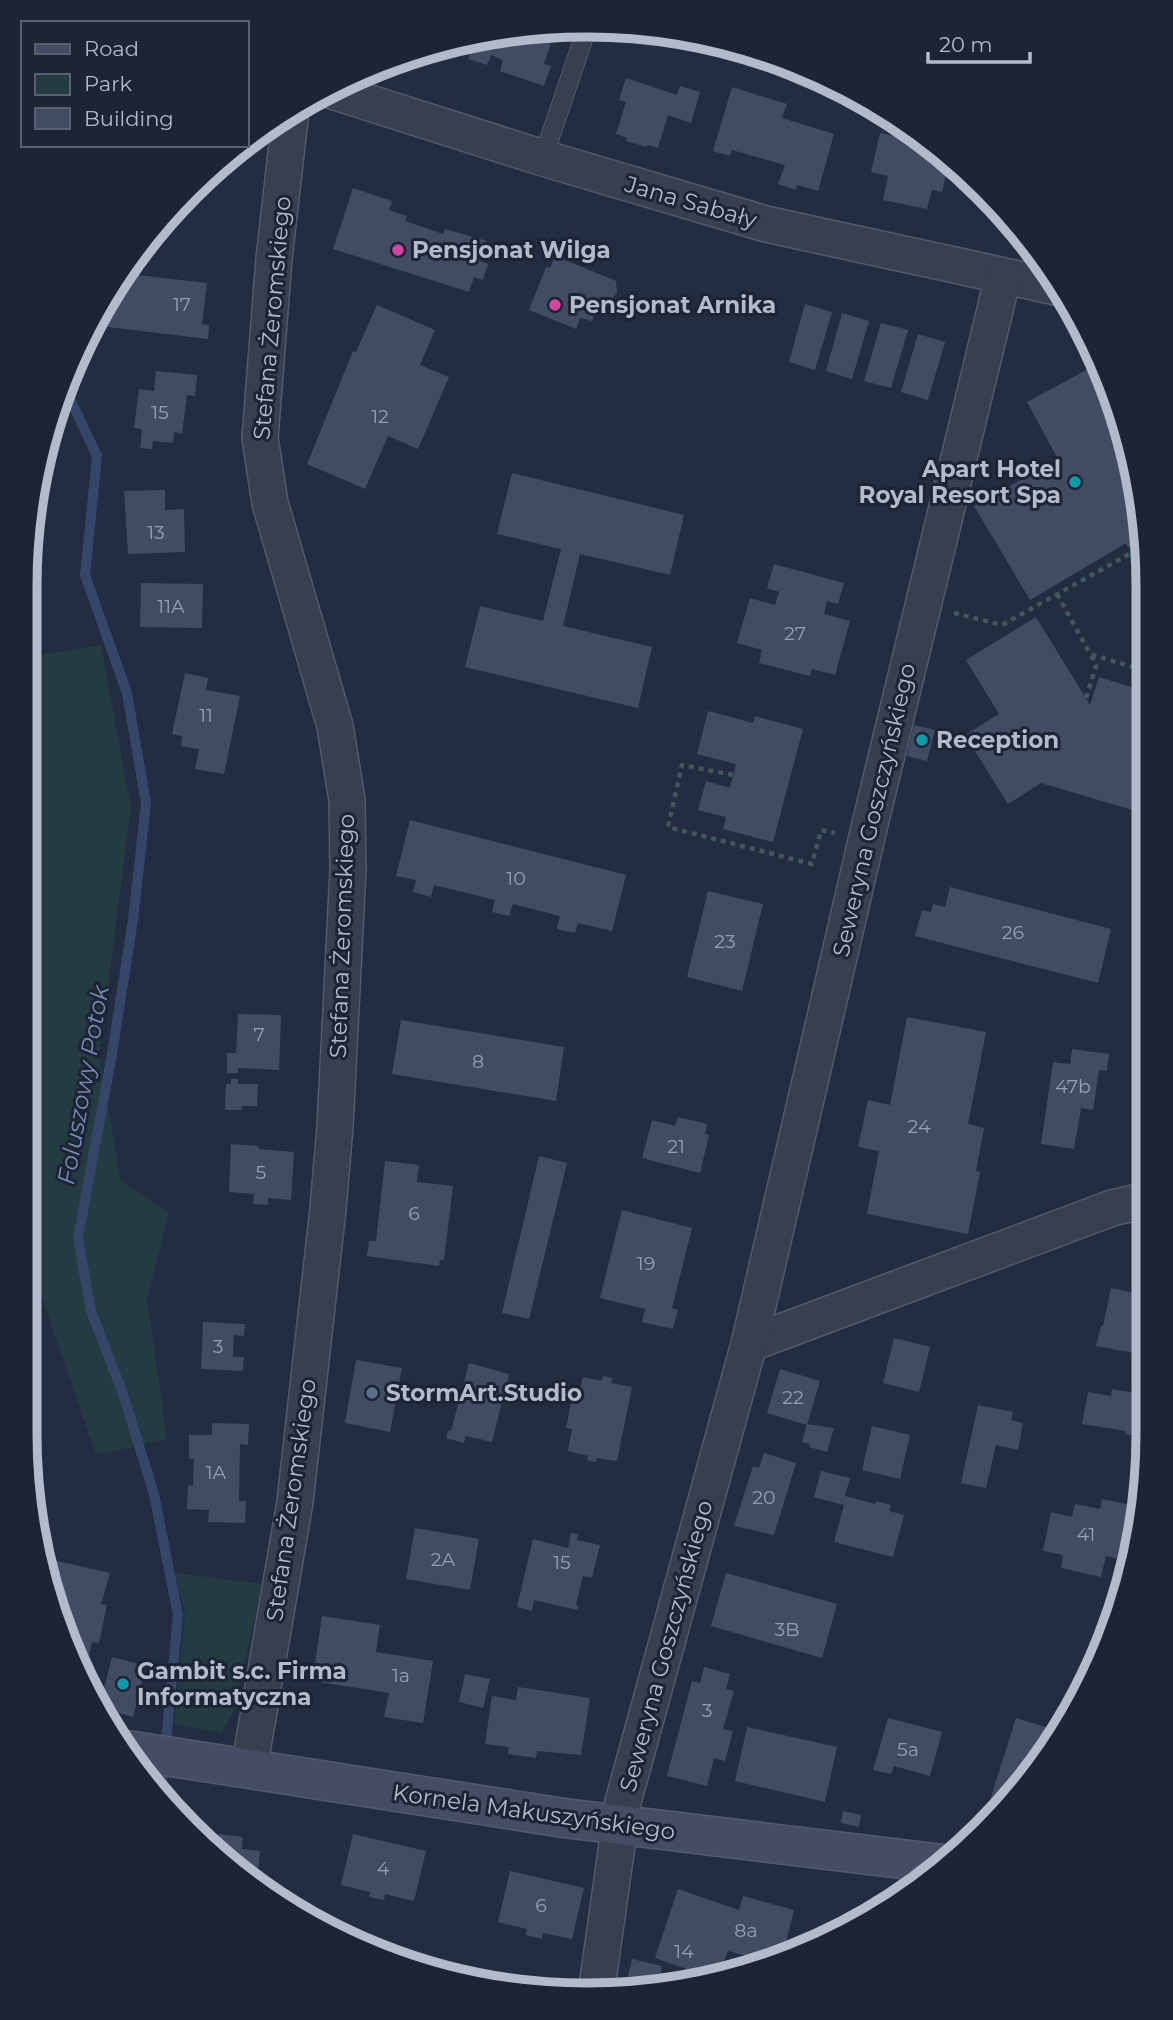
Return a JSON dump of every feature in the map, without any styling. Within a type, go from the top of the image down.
[{"type":"street","name":"Jana Sabały","points":[[341,94],[542,158],[766,224],[1047,285]]},
{"type":"street","name":"Stefana Żeromskiego","points":[[248,1769],[295,1502],[328,1209],[335,1127],[348,870],[347,800],[335,726],[270,503],[260,438],[273,272],[289,124]]},
{"type":"street","name":"Seweryna Goszczyńskiego","points":[[598,1983],[623,1802],[749,1344],[866,841],[1003,277]]},
{"type":"street","points":[[749,1344],[1112,1208],[1136,1203]]},
{"type":"street","name":"Kornela Makuszyńskiego","points":[[138,1752],[621,1826],[930,1862]]},
{"type":"lane","points":[[542,158],[584,37]]},
{"type":"path","points":[[918,626],[940,631],[945,610],[1002,625],[1133,552],[1128,542]]},
{"type":"path","points":[[1057,594],[1096,666],[1086,698]]},
{"type":"path","points":[[1090,654],[1136,668]]},
{"type":"path","points":[[733,775],[682,765],[668,827],[813,864],[821,830],[866,841]]},
{"type":"green space","points":[[101,645],[131,808],[99,1054],[121,1181],[169,1213],[147,1299],[167,1439],[96,1455],[42,1297],[37,1297],[37,655]]},
{"type":"green space","points":[[175,1573],[262,1584],[234,1710],[222,1733],[174,1724],[185,1614]]},
{"type":"building","points":[[553,38],[544,64],[551,66],[544,86],[500,71],[503,60],[491,55],[487,65],[468,59],[471,49]]},
{"type":"building","points":[[626,78],[677,95],[680,86],[700,92],[691,123],[668,115],[658,148],[626,141],[627,138],[616,134],[626,102],[619,100]]},
{"type":"building","points":[[732,87],[787,104],[782,118],[834,134],[818,191],[797,185],[796,190],[778,184],[785,165],[732,150],[730,156],[713,151]]},
{"type":"building","points":[[880,133],[905,138],[947,171],[942,192],[932,190],[927,209],[883,200],[888,176],[871,172]]},
{"type":"building","points":[[353,188],[392,201],[389,210],[407,216],[405,221],[443,234],[445,229],[487,241],[480,261],[488,264],[483,280],[474,277],[469,292],[333,249]]},
{"type":"building","points":[[555,256],[616,281],[617,293],[610,301],[600,301],[592,321],[580,318],[576,329],[529,310],[546,267],[550,268]]},
{"type":"building","points":[[134,275],[207,283],[202,324],[209,325],[208,339],[108,327],[110,312]]},
{"type":"building","points":[[805,304],[832,312],[815,370],[789,362]]},
{"type":"building","points":[[377,305],[435,330],[420,365],[449,377],[418,449],[388,436],[365,489],[307,464],[353,351],[356,352]]},
{"type":"building","points":[[842,313],[869,321],[852,379],[826,371]]},
{"type":"building","points":[[881,323],[908,330],[891,388],[864,381]]},
{"type":"building","points":[[918,334],[945,342],[928,400],[901,392]]},
{"type":"building","name":"Apart Hotel Royal Resort Spa","points":[[1090,368],[1118,444],[1134,539],[1030,600],[974,506],[1058,459],[1027,402]]},
{"type":"building","points":[[156,371],[197,375],[195,396],[187,395],[182,434],[174,432],[173,443],[153,441],[152,449],[140,448],[142,429],[134,428],[139,389],[154,391]]},
{"type":"building","points":[[512,473],[684,515],[670,575],[580,554],[563,626],[652,647],[638,708],[465,667],[480,606],[543,621],[561,549],[497,534]]},
{"type":"building","points":[[165,490],[165,510],[184,509],[185,552],[128,554],[124,491]]},
{"type":"building","points":[[774,564],[844,583],[838,604],[827,601],[824,614],[850,621],[835,675],[812,669],[810,676],[759,663],[762,650],[737,643],[750,598],[775,605],[779,592],[767,588]]},
{"type":"building","points":[[141,583],[203,584],[202,628],[140,627]]},
{"type":"building","points":[[1036,617],[1090,705],[1099,677],[1136,689],[1136,811],[1041,783],[1008,804],[965,735],[999,714],[966,660]]},
{"type":"building","points":[[185,673],[208,678],[206,690],[240,696],[224,774],[195,769],[199,749],[181,746],[182,736],[172,734]]},
{"type":"building","points":[[708,711],[753,723],[755,716],[803,729],[773,842],[723,829],[726,817],[698,810],[706,781],[730,788],[736,764],[697,754]]},
{"type":"building","name":"Reception","points":[[914,725],[935,730],[927,761],[907,756]]},
{"type":"building","points":[[410,820],[626,875],[612,931],[578,923],[575,933],[557,929],[560,916],[513,904],[509,916],[492,912],[495,900],[434,885],[431,897],[413,892],[416,880],[396,876]]},
{"type":"building","points":[[950,887],[1111,929],[1098,983],[915,936],[922,910],[931,912],[933,904],[945,907]]},
{"type":"building","points":[[708,891],[763,904],[742,991],[687,977]]},
{"type":"building","points":[[238,1014],[281,1015],[279,1070],[238,1068],[238,1073],[227,1073],[227,1053],[236,1053]]},
{"type":"building","points":[[907,1017],[986,1032],[968,1124],[984,1128],[976,1171],[980,1172],[968,1234],[867,1214],[879,1151],[858,1147],[868,1100],[890,1105]]},
{"type":"building","points":[[401,1020],[564,1047],[556,1101],[392,1074]]},
{"type":"building","points":[[1072,1049],[1109,1054],[1107,1071],[1099,1070],[1093,1110],[1081,1108],[1074,1149],[1041,1144],[1053,1062],[1070,1064]]},
{"type":"building","points":[[231,1079],[238,1079],[238,1084],[258,1084],[257,1106],[242,1106],[242,1110],[225,1110],[226,1084],[231,1084]]},
{"type":"building","points":[[678,1117],[707,1124],[705,1134],[709,1135],[700,1173],[642,1158],[652,1120],[675,1126]]},
{"type":"building","points":[[231,1144],[294,1152],[291,1200],[268,1198],[268,1205],[253,1204],[254,1194],[229,1192]]},
{"type":"building","points":[[539,1156],[567,1163],[529,1319],[502,1313]]},
{"type":"building","points":[[385,1161],[419,1165],[417,1182],[453,1186],[444,1260],[440,1260],[439,1266],[367,1256],[369,1241],[376,1241]]},
{"type":"building","points":[[622,1210],[692,1228],[672,1308],[678,1310],[673,1329],[642,1322],[645,1309],[600,1298]]},
{"type":"building","points":[[1136,1286],[1136,1353],[1096,1346],[1111,1288],[1135,1293]]},
{"type":"building","points":[[203,1322],[245,1324],[244,1336],[234,1335],[233,1357],[244,1357],[243,1371],[201,1369]]},
{"type":"building","points":[[894,1338],[930,1347],[919,1392],[883,1383]]},
{"type":"building","points":[[356,1360],[402,1368],[390,1432],[345,1423]]},
{"type":"building","points":[[469,1363],[509,1374],[492,1442],[466,1436],[464,1443],[446,1438],[448,1430],[451,1431]]},
{"type":"building","points":[[780,1369],[820,1381],[807,1425],[767,1413]]},
{"type":"building","points":[[603,1376],[612,1378],[611,1383],[632,1387],[617,1461],[597,1458],[596,1462],[587,1460],[588,1456],[568,1451],[572,1429],[566,1428],[572,1398],[578,1399],[583,1377],[602,1381]]},
{"type":"building","points":[[1112,1389],[1136,1393],[1136,1436],[1125,1434],[1126,1431],[1082,1424],[1088,1392],[1111,1396]]},
{"type":"building","points":[[978,1405],[1013,1412],[1011,1420],[1023,1423],[1018,1450],[996,1445],[986,1488],[961,1483]]},
{"type":"building","points":[[212,1423],[249,1424],[248,1445],[240,1444],[239,1501],[246,1501],[245,1523],[208,1522],[209,1510],[187,1509],[188,1485],[193,1486],[194,1459],[189,1459],[189,1435],[212,1435]]},
{"type":"building","points":[[807,1424],[834,1428],[827,1452],[802,1442]]},
{"type":"building","points":[[872,1426],[910,1435],[900,1479],[862,1470]]},
{"type":"building","points":[[764,1453],[796,1463],[774,1535],[734,1526],[753,1466],[759,1468]]},
{"type":"building","points":[[821,1471],[850,1478],[845,1496],[891,1505],[889,1511],[904,1515],[893,1557],[834,1542],[844,1505],[814,1497]]},
{"type":"building","points":[[1102,1499],[1131,1505],[1119,1559],[1106,1556],[1101,1577],[1061,1568],[1063,1555],[1043,1551],[1051,1512],[1072,1517],[1075,1504],[1100,1509]]},
{"type":"building","points":[[415,1528],[479,1539],[470,1590],[406,1579]]},
{"type":"building","points":[[571,1533],[578,1534],[577,1540],[600,1545],[592,1578],[583,1576],[577,1610],[534,1600],[532,1611],[517,1607],[533,1539],[568,1548]]},
{"type":"building","points":[[51,1560],[110,1573],[101,1604],[107,1605],[99,1643],[92,1642],[88,1664],[66,1610]]},
{"type":"building","points":[[726,1573],[837,1604],[822,1658],[711,1626]]},
{"type":"building","points":[[322,1616],[380,1625],[376,1652],[433,1661],[423,1723],[384,1717],[389,1693],[319,1682],[321,1671],[314,1670]]},
{"type":"building","name":"Gambit s.c. Firma Informatyczna","points":[[112,1657],[146,1666],[133,1717],[112,1711],[103,1695]]},
{"type":"building","points":[[704,1667],[730,1674],[726,1689],[734,1691],[723,1729],[733,1731],[725,1761],[714,1758],[707,1786],[667,1776],[692,1681],[700,1683]]},
{"type":"building","points":[[465,1674],[490,1679],[483,1708],[459,1702]]},
{"type":"building","points":[[518,1687],[590,1698],[581,1755],[537,1751],[536,1758],[508,1754],[509,1747],[485,1744],[492,1696],[516,1700]]},
{"type":"building","points":[[888,1718],[942,1732],[930,1776],[894,1766],[891,1774],[873,1770]]},
{"type":"building","points":[[1016,1718],[1050,1729],[1000,1796],[995,1801],[990,1800]]},
{"type":"building","points":[[747,1727],[837,1747],[825,1802],[735,1781]]},
{"type":"building","points":[[843,1811],[861,1815],[859,1827],[841,1823]]},
{"type":"building","points":[[219,1834],[243,1837],[242,1849],[260,1851],[258,1874],[224,1847],[218,1842]]},
{"type":"building","points":[[353,1834],[426,1851],[414,1901],[385,1894],[384,1900],[369,1897],[370,1892],[341,1885]]},
{"type":"building","points":[[510,1871],[584,1888],[572,1939],[543,1933],[542,1939],[526,1935],[527,1929],[498,1922]]},
{"type":"building","points":[[678,1889],[739,1910],[743,1896],[794,1910],[785,1946],[763,1954],[752,1958],[728,1951],[722,1967],[696,1973],[655,1958]]},
{"type":"building","points":[[632,1959],[662,1966],[660,1979],[627,1982]]},
{"type":"waterway","name":"Foluszowy Potok","points":[[70,399],[97,456],[85,575],[127,693],[146,803],[133,920],[112,1054],[78,1238],[91,1311],[123,1394],[154,1494],[178,1615],[162,1783]]},
{"type":"place","name":"Pensjonat Wilga","points":[[398,250]]},
{"type":"place","name":"Pensjonat Arnika","points":[[555,305]]},
{"type":"place","name":"Apart Hotel Royal Resort Spa","points":[[1075,482]]},
{"type":"place","name":"Reception","points":[[922,740]]},
{"type":"place","name":"StormArt.Studio","points":[[372,1393]]},
{"type":"place","name":"Gambit s.c. Firma Informatyczna","points":[[123,1684]]}]
